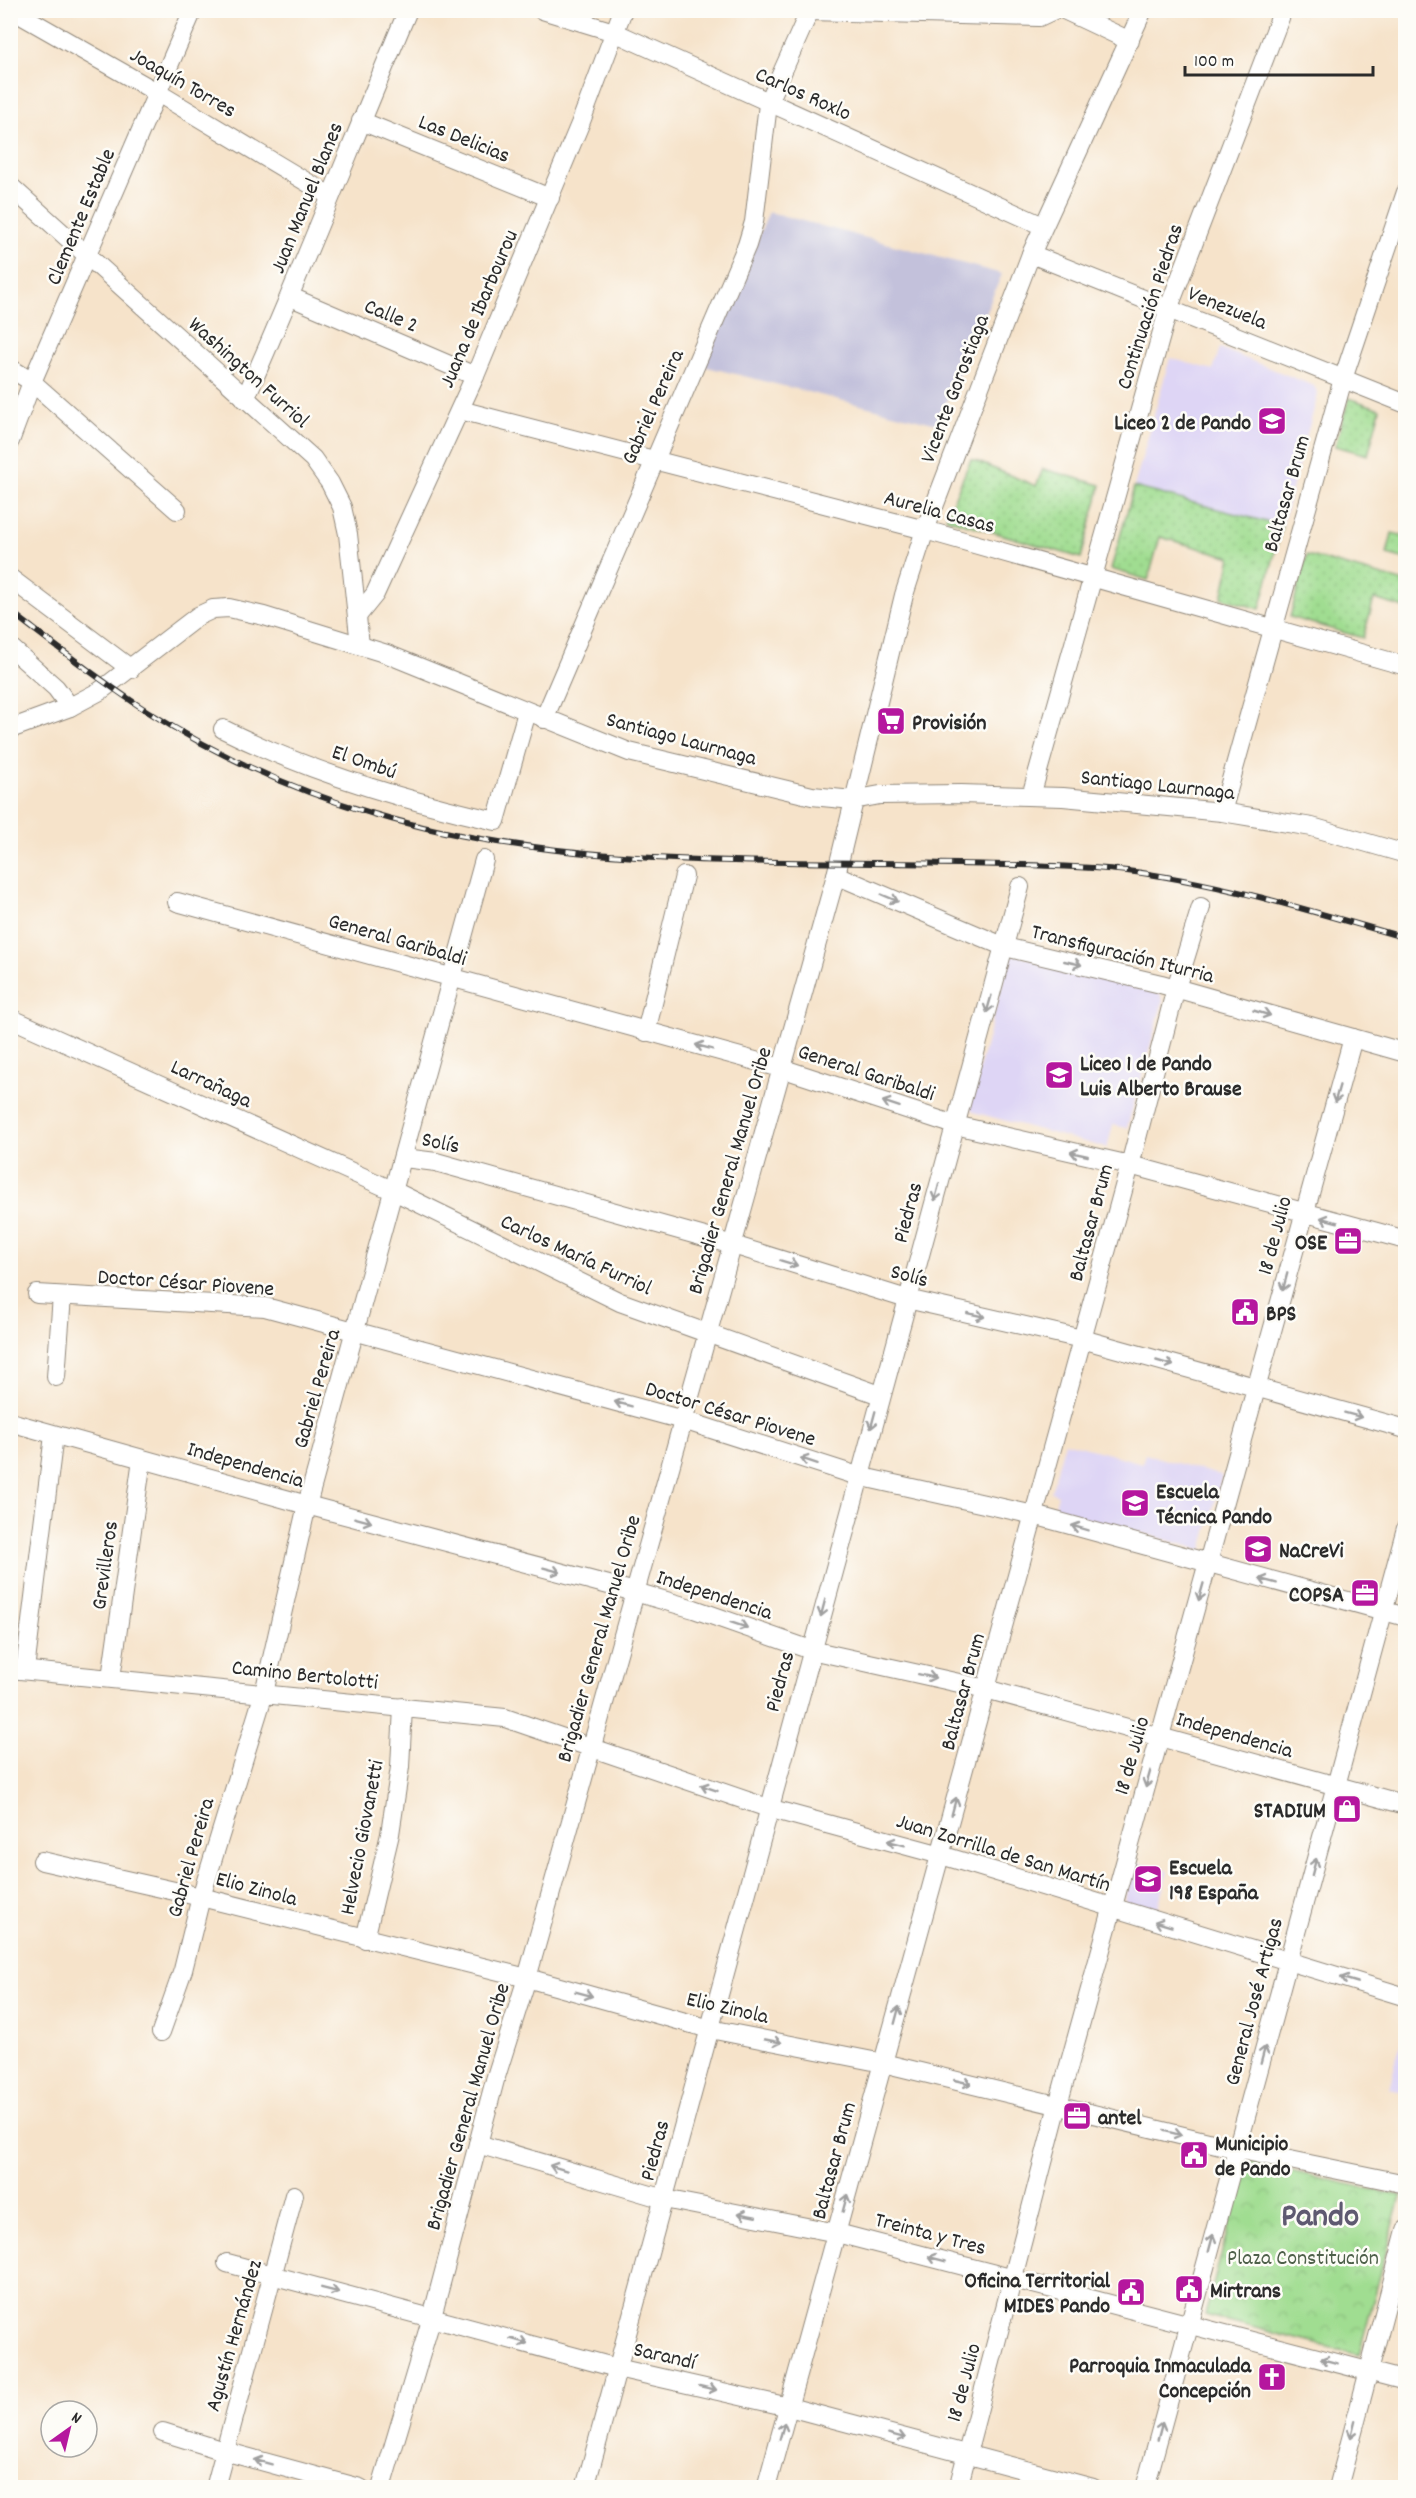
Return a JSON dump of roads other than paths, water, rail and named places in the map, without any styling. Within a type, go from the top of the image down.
[{"type":"street","name":"Joaquín Torres","points":[[12,10],[158,93],[330,196]]},
{"type":"street","name":"Clemente Estable","points":[[10,441],[32,382],[193,10]]},
{"type":"street","name":"Juan Manuel Blanes","points":[[244,399],[291,297],[330,196],[408,10]]},
{"type":"street","name":"Carlos Roxlo","points":[[542,10],[614,32],[768,104],[916,167],[1043,226]]},
{"type":"street","name":"Juana de Ibarbourou","points":[[358,615],[375,594],[475,376],[550,198],[623,10]]},
{"type":"street","points":[[810,11],[1039,17],[1054,10]]},
{"type":"street","points":[[1064,10],[1130,41]]},
{"type":"street","name":"Vicente Gorostiaga","points":[[853,800],[904,595],[925,530],[1031,254],[1143,10]]},
{"type":"street","name":"Continuación Piedras","points":[[1031,796],[1169,307],[1284,10]]},
{"type":"street","name":"Gabriel Pereira","points":[[496,821],[536,715],[653,461],[747,245],[754,222],[768,104],[810,11]]},
{"type":"street","name":"Las Delicias","points":[[361,121],[550,198]]},
{"type":"street","name":"Washington Furriol","points":[[10,186],[313,459],[330,483],[342,507],[348,534],[360,645]]},
{"type":"street","name":"Baltasar Brum","points":[[1222,812],[1343,379],[1406,192]]},
{"type":"street","name":"Venezuela","points":[[1031,254],[1169,307],[1406,404]]},
{"type":"street","name":"Calle 2","points":[[291,297],[475,376]]},
{"type":"street","points":[[10,368],[32,382],[177,510]]},
{"type":"street","name":"Aurelia Casas","points":[[460,410],[925,530],[1406,666]]},
{"type":"street","points":[[10,578],[131,669]]},
{"type":"street","name":"Santiago Laurnaga","points":[[10,729],[70,707],[99,691],[198,616],[213,609],[228,608],[264,616],[360,645],[629,752],[812,796],[853,800],[880,795],[961,794],[1063,797],[1222,812],[1312,827],[1405,853]]},
{"type":"street","points":[[10,647],[56,688],[70,707]]},
{"type":"street","name":"El Ombú","points":[[223,729],[261,748],[373,790],[437,808],[496,821]]},
{"type":"street","name":"Brigadier General Manuel Oribe","points":[[381,2487],[432,2317],[477,2144],[527,1978],[733,1245],[836,875],[853,800]]},
{"type":"street","name":"Gabriel Pereira","points":[[161,2032],[183,1970],[201,1897],[264,1694],[307,1505],[484,860]]},
{"type":"street","name":"Transfiguración Iturria","points":[[836,875],[1005,947],[1176,988],[1406,1053]]},
{"type":"street","points":[[646,1032],[684,876]]},
{"type":"street","name":"Piedras","points":[[585,2487],[880,1395],[1020,887]]},
{"type":"street","name":"General Garibaldi","points":[[177,902],[781,1068],[955,1125],[1130,1166],[1406,1240]]},
{"type":"street","name":"Baltasar Brum","points":[[766,2487],[1130,1166],[1176,988],[1201,907]]},
{"type":"street","name":"Larrañaga","points":[[10,1018],[394,1191]]},
{"type":"street","name":"18 de Julio","points":[[958,2487],[1058,2105],[1353,1038]]},
{"type":"street","name":"Solís","points":[[404,1158],[436,1162],[733,1245],[907,1299],[1082,1339],[1406,1429]]},
{"type":"street","name":"Carlos María Furriol","points":[[394,1191],[609,1297],[880,1395]]},
{"type":"street","name":"Doctor César Piovene","points":[[37,1294],[249,1305],[356,1331],[683,1420],[858,1476],[1034,1515],[1209,1565],[1406,1617]]},
{"type":"street","points":[[56,1377],[62,1296]]},
{"type":"street","name":"Independencia","points":[[10,1422],[307,1505],[635,1592],[694,1609],[811,1650],[986,1689],[1406,1805]]},
{"type":"street","points":[[18,1670],[54,1435]]},
{"type":"street","name":"Grevilleros","points":[[111,1678],[142,1460]]},
{"type":"street","name":"General José Artigas","points":[[1145,2487],[1406,1528]]},
{"type":"street","name":"Camino Bertolotti","points":[[18,1670],[505,1718],[591,1746]]},
{"type":"street","name":"Helvecio Giovanetti","points":[[365,1939],[390,1834],[400,1767],[403,1707]]},
{"type":"street","name":"Juan Zorrilla de San Martín","points":[[591,1746],[768,1808],[941,1855],[1406,1997]]},
{"type":"street","name":"Elio Zinola","points":[[42,1860],[527,1978],[710,2029],[883,2063],[1237,2148],[1406,2184]]},
{"type":"street","name":"Treinta y Tres","points":[[477,2144],[664,2199],[837,2233],[1406,2381]]},
{"type":"street","name":"Agustín Hernández","points":[[215,2487],[294,2195]]},
{"type":"street","points":[[1338,2487],[1406,2230]]},
{"type":"street","name":"Sarandí","points":[[227,2263],[617,2368],[789,2407],[967,2456],[1093,2487]]},
{"type":"street","points":[[163,2432],[224,2451],[360,2487]]},
{"type":"railway","points":[[10,611],[129,699],[173,727],[229,757],[286,783],[345,805],[445,832],[517,845],[664,858],[1042,866],[1127,871],[1233,891],[1406,938]]},
{"type":"place","name":"Liceo 2 de Pando","points":[[1272,421]]},
{"type":"place","name":"Provisión","points":[[891,721]]},
{"type":"place","name":"Liceo 1 de Pando Luis Alberto Brause","points":[[1059,1075]]},
{"type":"place","name":"OSE","points":[[1348,1241]]},
{"type":"place","name":"BPS","points":[[1245,1312]]},
{"type":"place","name":"Escuela Técnica Pando","points":[[1135,1503]]},
{"type":"place","name":"NaCreVi","points":[[1258,1549]]},
{"type":"place","name":"COPSA","points":[[1365,1593]]},
{"type":"place","name":"STADIUM","points":[[1347,1809]]},
{"type":"place","name":"Escuela 198 España","points":[[1148,1879]]},
{"type":"place","name":"antel","points":[[1077,2116]]},
{"type":"place","name":"Municipio de Pando","points":[[1194,2155]]},
{"type":"place","name":"Mirtrans","points":[[1189,2289]]},
{"type":"place","name":"Oficina Territorial MIDES Pando","points":[[1131,2292]]},
{"type":"place","name":"Parroquia Inmaculada Concepción","points":[[1272,2377]]},
{"type":"district","name":"Pando","points":[[1320,2213]]},
{"type":"park label","name":"Plaza Constitución","points":[[1303,2256]]}]
